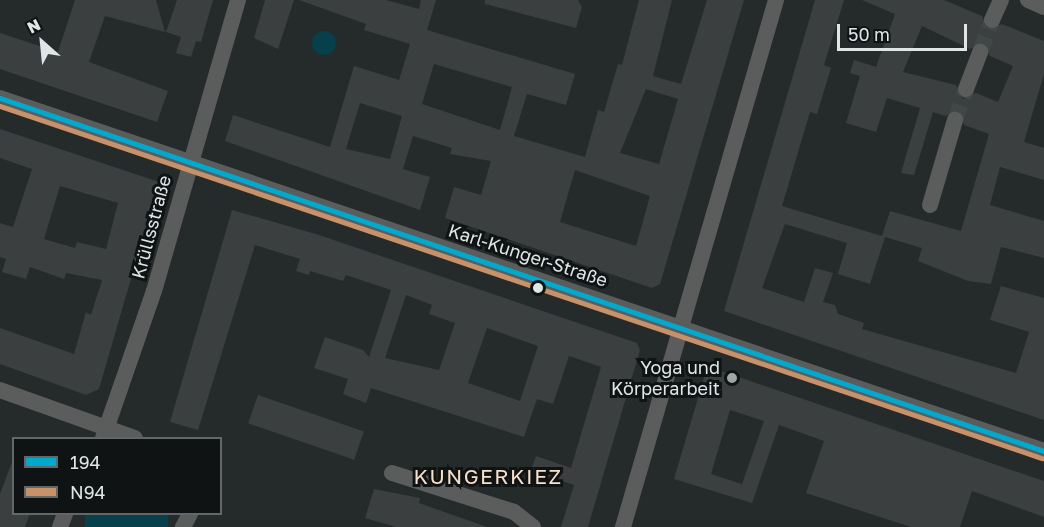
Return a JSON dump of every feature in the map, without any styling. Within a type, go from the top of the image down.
[{"type":"street","name":"Krüllsstraße","points":[[106,434],[238,0]]},
{"type":"street","points":[[623,527],[776,0]]},
{"type":"street","points":[[992,20],[1001,0]]},
{"type":"street","points":[[1028,0],[1044,7]]},
{"type":"street","points":[[966,89],[980,52]]},
{"type":"street","name":"Karl-Kunger-Straße","points":[[0,98],[681,326],[1044,451]]},
{"type":"street","points":[[930,205],[955,120]]},
{"type":"street","points":[[0,390],[106,434],[128,437]]},
{"type":"street","points":[[392,474],[514,512],[533,527]]},
{"type":"shaded area","points":[[324,31],[333,34],[336,43],[333,52],[324,55],[315,52],[312,43],[315,34]]},
{"type":"shaded area","points":[[85,515],[168,515],[168,527],[85,527]]},
{"type":"building","points":[[75,0],[156,0],[165,32],[105,16],[89,62],[168,91],[157,122],[0,69],[0,33],[58,52]]},
{"type":"building","points":[[177,0],[213,0],[201,42],[196,41],[191,57],[176,53],[181,37],[166,32]]},
{"type":"building","points":[[265,0],[294,0],[278,49],[254,38]]},
{"type":"building","points":[[299,0],[386,0],[419,9],[421,0],[436,0],[427,30],[575,74],[566,105],[527,94],[514,136],[585,157],[598,110],[604,112],[618,64],[622,65],[639,0],[672,0],[653,76],[681,84],[707,0],[744,0],[660,284],[652,288],[445,218],[454,187],[481,195],[491,161],[450,154],[452,148],[413,136],[403,169],[430,177],[420,210],[225,141],[233,115],[330,147],[354,66],[399,80],[410,44],[364,30],[366,24]],"holes":[[[434,64],[512,87],[500,130],[422,104]],[[646,89],[678,99],[659,164],[620,153]],[[360,103],[402,116],[390,159],[346,149]],[[575,170],[650,196],[636,246],[560,222]]]},
{"type":"building","points":[[485,0],[578,0],[582,7],[576,28],[485,4]]},
{"type":"building","points":[[815,0],[844,0],[824,65],[831,68],[817,114],[810,112],[782,206],[882,236],[890,211],[961,231],[989,134],[964,125],[958,110],[945,116],[933,112],[914,175],[901,173],[920,108],[887,98],[876,132],[846,123],[860,76],[850,73],[854,60],[876,67],[895,14],[862,0],[944,0],[982,16],[988,30],[1002,24],[1044,41],[1044,74],[1024,142],[1044,148],[1044,180],[1000,167],[990,205],[1044,221],[1044,258],[1001,247],[991,284],[968,281],[918,261],[922,248],[885,237],[870,284],[838,274],[847,243],[785,224],[762,288],[804,302],[815,268],[833,273],[823,302],[835,305],[838,314],[864,323],[862,329],[1016,373],[1029,332],[990,320],[1001,286],[1044,298],[1044,420],[724,311]],"holes":[[[922,26],[970,49],[984,42],[990,56],[1013,66],[998,102],[976,93],[963,99],[956,85],[903,72]]]},
{"type":"building","points":[[0,129],[159,182],[99,389],[86,395],[0,364],[0,328],[74,354],[86,312],[91,315],[102,280],[66,273],[64,279],[30,267],[26,279],[2,272],[6,259],[0,257],[0,223],[13,227],[32,169],[0,158]],"holes":[[[60,186],[118,203],[106,249],[77,242],[75,248],[44,239]]]},
{"type":"building","points":[[232,210],[319,235],[637,343],[640,350],[588,527],[561,527],[574,485],[531,470],[536,456],[571,468],[601,367],[569,356],[553,404],[537,399],[524,437],[371,388],[366,403],[343,394],[348,379],[314,368],[325,337],[363,350],[369,357],[391,290],[346,275],[343,281],[310,271],[309,275],[296,271],[300,259],[255,245],[198,430],[170,422]],"holes":[[[406,295],[432,305],[429,314],[455,323],[439,370],[385,358]],[[487,328],[538,346],[520,401],[468,383]]]},
{"type":"building","points":[[712,368],[1044,481],[1044,517],[972,491],[960,527],[911,527],[806,493],[824,441],[779,425],[752,503],[674,479],[706,371]],"holes":[[[730,410],[764,421],[742,484],[711,474]]]},
{"type":"building","points":[[258,395],[364,431],[354,460],[248,423]]},
{"type":"building","points":[[12,462],[12,515],[29,515],[25,527],[0,527],[0,494]]},
{"type":"building","points":[[374,489],[420,498],[419,503],[487,527],[396,527],[365,518]]},
{"type":"tunnel","points":[[980,52],[992,20]]},
{"type":"tunnel","points":[[955,120],[966,89]]},
{"type":"transit line","name":"194","points":[[0,98],[1044,451]]},
{"type":"transit line","name":"N94","points":[[0,106],[1042,458]]},
{"type":"place","name":"Yoga und Körperarbeit","points":[[732,378]]},
{"type":"district","name":"KUNGERKIEZ","points":[[488,476]]}]
